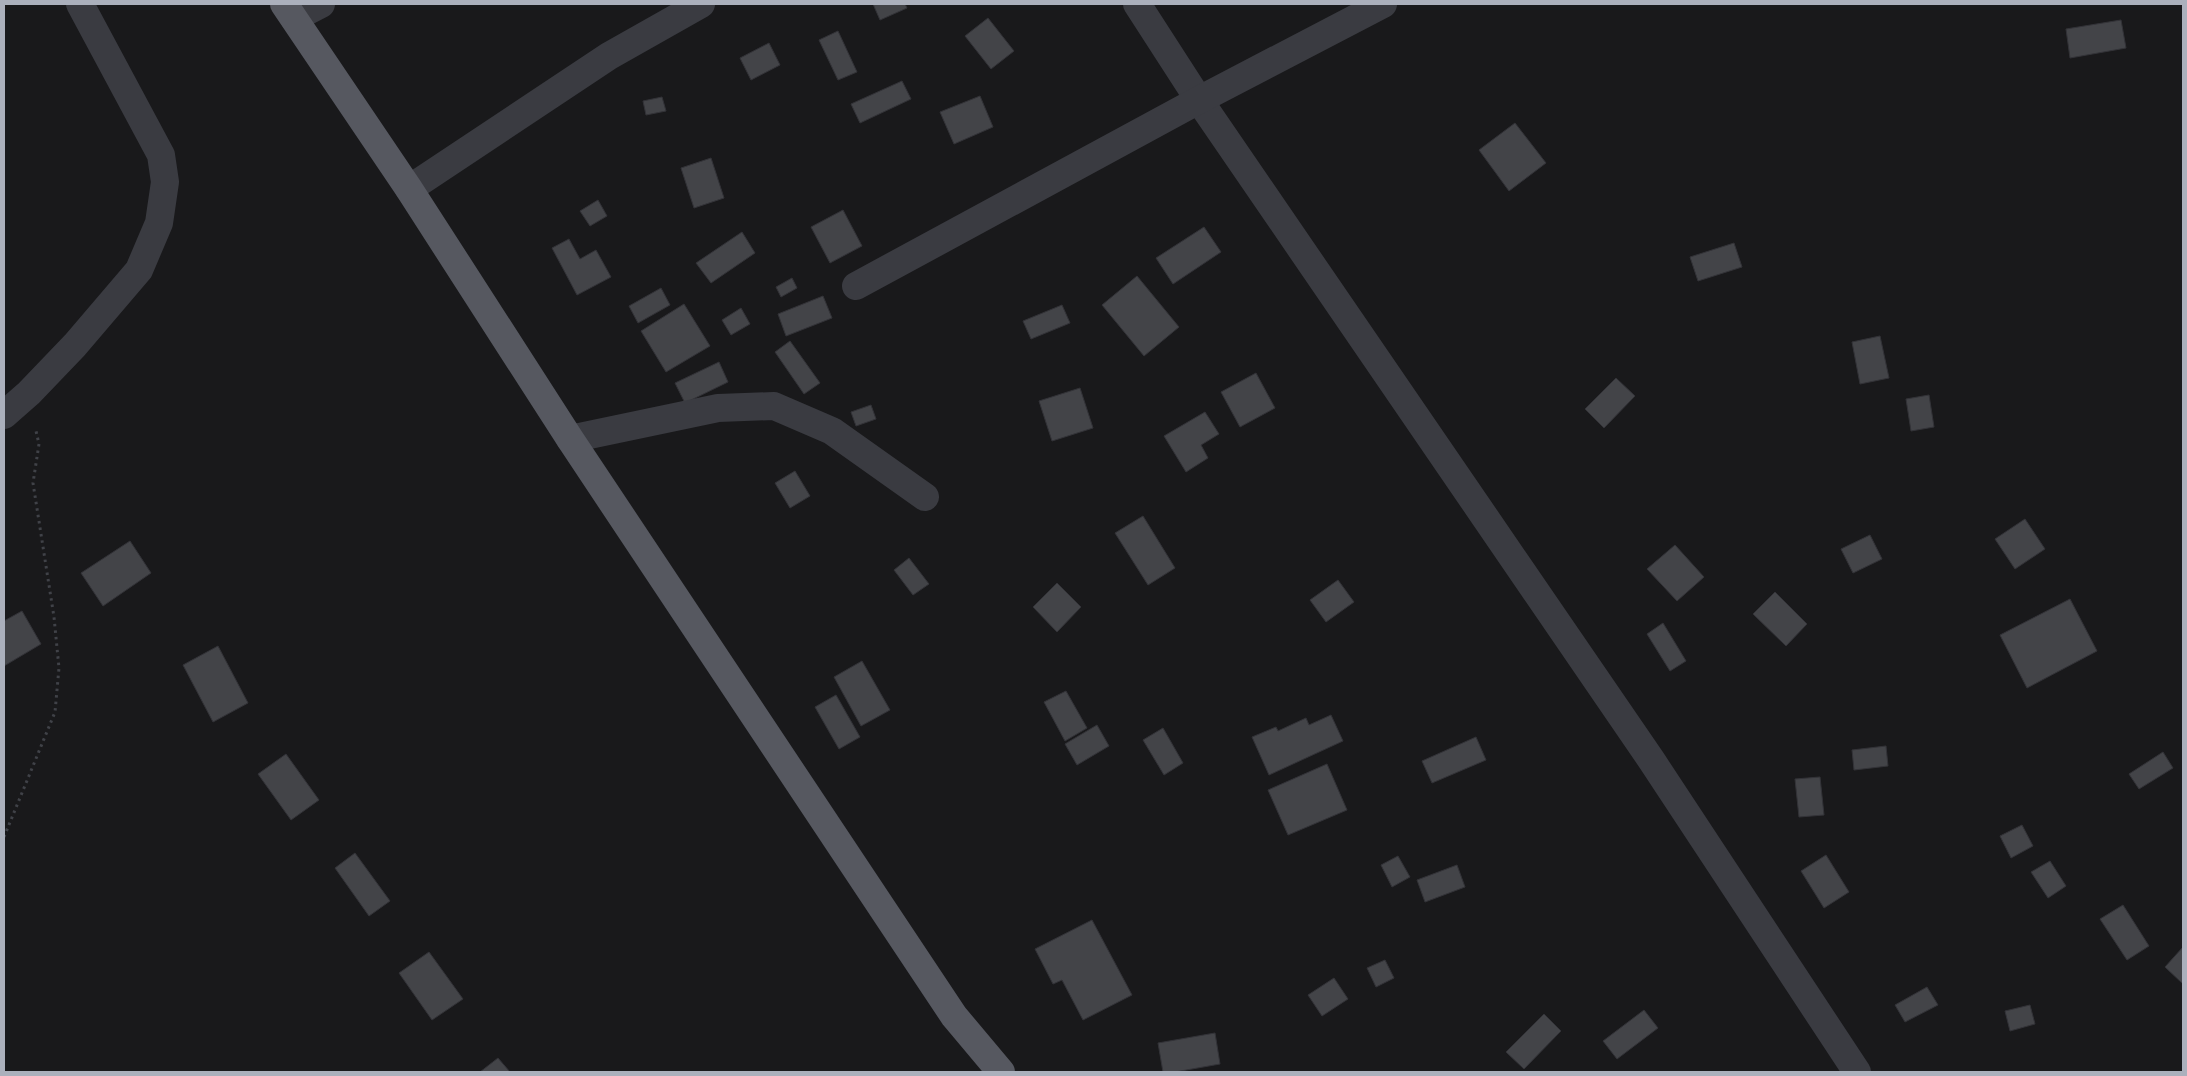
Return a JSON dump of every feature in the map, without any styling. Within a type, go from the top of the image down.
[{"type":"main road","points":[[289,11],[409,189],[570,439],[954,1016],[1001,1072]]},
{"type":"street","points":[[4,415],[29,393],[75,345],[140,270],[158,223],[165,182],[161,156],[80,4]]},
{"type":"street","points":[[289,11],[321,4]]},
{"type":"street","points":[[409,189],[609,56],[701,4]]},
{"type":"street","points":[[1137,4],[1199,100],[1652,761],[1857,1072]]},
{"type":"street","points":[[856,286],[1199,100],[1383,4]]},
{"type":"street","points":[[570,439],[718,408],[774,406],[832,431],[924,497]]},
{"type":"path","points":[[4,837],[55,712],[59,668],[54,617],[33,483],[39,444],[29,393]]},
{"type":"building","points":[[873,4],[905,4],[907,8],[880,20]]},
{"type":"building","points":[[988,18],[1014,51],[991,69],[965,36]]},
{"type":"building","points":[[2121,20],[2126,48],[2070,58],[2066,29]]},
{"type":"building","points":[[838,31],[857,72],[838,80],[819,40]]},
{"type":"building","points":[[769,43],[780,65],[751,80],[740,58]]},
{"type":"building","points":[[902,81],[911,99],[860,123],[851,104]]},
{"type":"building","points":[[980,96],[993,127],[954,144],[940,112]]},
{"type":"building","points":[[662,97],[666,111],[646,115],[643,101]]},
{"type":"building","points":[[1515,123],[1546,163],[1509,191],[1479,150]]},
{"type":"building","points":[[711,158],[724,198],[694,208],[681,168]]},
{"type":"building","points":[[598,200],[607,216],[590,226],[580,211]]},
{"type":"building","points":[[843,210],[862,246],[830,263],[811,227]]},
{"type":"building","points":[[1204,227],[1221,252],[1173,284],[1156,258]]},
{"type":"building","points":[[742,232],[755,253],[711,283],[696,263]]},
{"type":"building","points":[[569,239],[580,259],[596,250],[611,277],[577,295],[552,248]]},
{"type":"building","points":[[1734,243],[1742,267],[1698,281],[1690,257]]},
{"type":"building","points":[[1137,276],[1179,327],[1144,356],[1102,305]]},
{"type":"building","points":[[792,278],[797,288],[781,297],[776,287]]},
{"type":"building","points":[[661,288],[670,305],[638,323],[629,306]]},
{"type":"building","points":[[823,296],[832,318],[786,336],[778,314]]},
{"type":"building","points":[[684,304],[710,346],[666,372],[641,331]]},
{"type":"building","points":[[1062,305],[1070,323],[1031,339],[1023,321]]},
{"type":"building","points":[[741,308],[750,324],[731,335],[722,320]]},
{"type":"building","points":[[1880,336],[1889,378],[1860,384],[1852,342]]},
{"type":"building","points":[[790,341],[820,383],[804,394],[775,352]]},
{"type":"building","points":[[719,362],[728,382],[685,403],[675,383]]},
{"type":"building","points":[[1256,373],[1275,408],[1240,427],[1221,392]]},
{"type":"building","points":[[1616,378],[1635,396],[1604,428],[1585,409]]},
{"type":"building","points":[[1080,388],[1093,428],[1052,441],[1039,401]]},
{"type":"building","points":[[1929,395],[1934,427],[1911,431],[1906,399]]},
{"type":"building","points":[[871,405],[876,419],[856,426],[851,412]]},
{"type":"building","points":[[1205,412],[1219,434],[1201,445],[1208,458],[1186,472],[1164,436]]},
{"type":"building","points":[[795,471],[810,496],[790,508],[775,483]]},
{"type":"building","points":[[1143,516],[1175,568],[1148,585],[1115,533]]},
{"type":"building","points":[[2025,519],[2045,549],[2015,569],[1995,539]]},
{"type":"building","points":[[1870,535],[1882,559],[1853,573],[1841,549]]},
{"type":"building","points":[[130,541],[151,573],[103,606],[81,573]]},
{"type":"building","points":[[1675,545],[1704,577],[1677,601],[1647,569]]},
{"type":"building","points":[[909,558],[929,584],[913,595],[894,570]]},
{"type":"building","points":[[1338,580],[1354,602],[1326,622],[1310,600]]},
{"type":"building","points":[[1057,583],[1081,607],[1057,632],[1033,607]]},
{"type":"building","points":[[1775,592],[1807,624],[1786,646],[1753,614]]},
{"type":"building","points":[[2070,599],[2097,651],[2027,688],[2000,635]]},
{"type":"building","points":[[22,611],[41,644],[4,666],[4,621]]},
{"type":"building","points":[[1663,623],[1686,661],[1670,671],[1647,634]]},
{"type":"building","points":[[218,646],[248,703],[213,722],[183,665]]},
{"type":"building","points":[[862,661],[890,710],[861,726],[834,677]]},
{"type":"building","points":[[1066,691],[1087,728],[1065,741],[1044,702]]},
{"type":"building","points":[[836,695],[860,737],[839,749],[815,707]]},
{"type":"building","points":[[1331,715],[1343,741],[1269,775],[1252,737],[1276,727],[1278,731],[1306,718],[1309,725]]},
{"type":"building","points":[[1097,725],[1109,746],[1077,765],[1065,744]]},
{"type":"building","points":[[1163,728],[1183,763],[1164,775],[1143,740]]},
{"type":"building","points":[[1476,737],[1486,760],[1432,783],[1422,761]]},
{"type":"building","points":[[1886,746],[1888,766],[1854,770],[1852,750]]},
{"type":"building","points":[[2163,752],[2173,768],[2139,789],[2129,774]]},
{"type":"building","points":[[286,754],[319,800],[291,820],[258,774]]},
{"type":"building","points":[[1327,764],[1347,810],[1288,835],[1268,790]]},
{"type":"building","points":[[1820,777],[1824,815],[1799,817],[1795,779]]},
{"type":"building","points":[[2022,825],[2033,846],[2011,858],[2000,836]]},
{"type":"building","points":[[355,853],[390,901],[369,916],[335,868]]},
{"type":"building","points":[[1826,855],[1849,892],[1824,908],[1801,871]]},
{"type":"building","points":[[1398,856],[1410,877],[1392,887],[1381,865]]},
{"type":"building","points":[[2050,861],[2066,886],[2048,898],[2031,872]]},
{"type":"building","points":[[1457,865],[1465,887],[1425,902],[1417,880]]},
{"type":"building","points":[[2123,905],[2149,946],[2127,960],[2100,919]]},
{"type":"building","points":[[1092,920],[1132,995],[1083,1020],[1062,980],[1053,984],[1035,949]]},
{"type":"building","points":[[2183,947],[2183,984],[2165,967]]},
{"type":"building","points":[[429,952],[463,999],[432,1020],[399,973]]},
{"type":"building","points":[[1385,960],[1394,978],[1376,987],[1367,968]]},
{"type":"building","points":[[1334,978],[1348,999],[1322,1016],[1308,995]]},
{"type":"building","points":[[1927,987],[1938,1005],[1905,1022],[1895,1005]]},
{"type":"building","points":[[2030,1005],[2035,1024],[2010,1031],[2005,1011]]},
{"type":"building","points":[[1644,1010],[1658,1028],[1617,1059],[1603,1041]]},
{"type":"building","points":[[1544,1014],[1561,1031],[1524,1069],[1506,1052]]},
{"type":"building","points":[[1215,1033],[1220,1064],[1175,1072],[1163,1072],[1158,1043]]},
{"type":"building","points":[[498,1058],[510,1072],[480,1072]]}]
